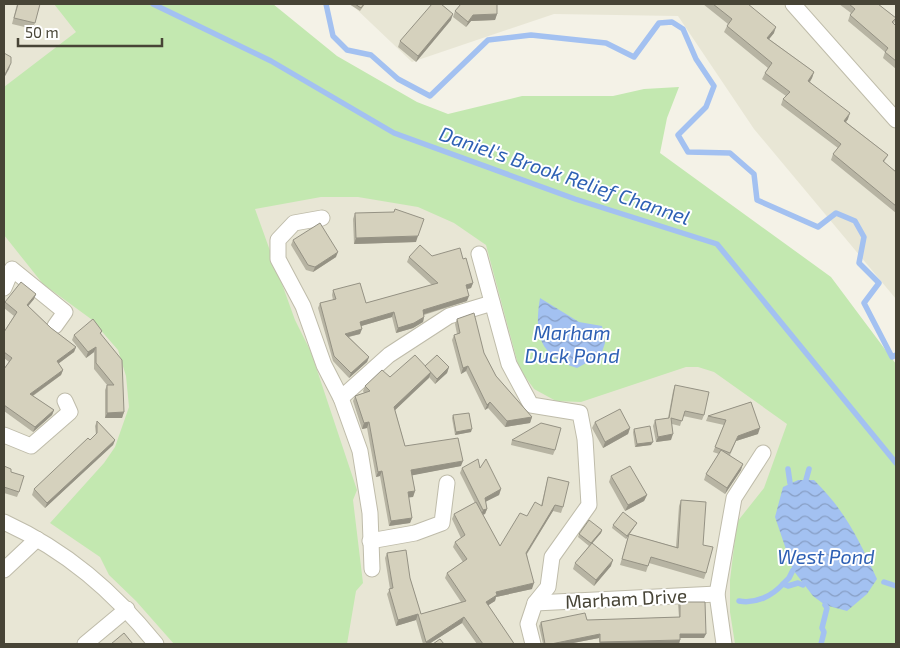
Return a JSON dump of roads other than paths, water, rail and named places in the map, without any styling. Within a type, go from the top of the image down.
[{"type":"street","points":[[793,4],[896,120]]},
{"type":"street","points":[[322,218],[294,223],[278,240],[278,259],[315,333],[324,365],[341,398],[360,451],[370,513],[372,569]]},
{"type":"street","name":"Marham Drive","points":[[479,254],[508,364],[531,405],[580,413],[585,439],[589,505],[552,557],[548,587],[535,603],[528,624],[533,644]]},
{"type":"street","points":[[4,288],[12,269],[65,312],[55,326]]},
{"type":"street","points":[[341,398],[389,355],[449,316],[492,303]]},
{"type":"street","points":[[4,435],[31,446],[70,412],[65,400]]},
{"type":"street","points":[[724,644],[717,594],[734,498],[763,453]]},
{"type":"street","points":[[370,541],[415,534],[442,522],[448,483]]},
{"type":"street","points":[[4,522],[36,539],[80,567],[127,609],[156,644]]},
{"type":"street","points":[[4,570],[36,539]]},
{"type":"street","name":"Marham Drive","points":[[535,603],[717,594]]},
{"type":"street","points":[[85,644],[127,609]]},
{"type":"water","name":"Marham Duck Pond","points":[[540,298],[579,322],[602,326],[605,343],[601,355],[577,368],[554,357],[542,342],[539,333],[538,311]]},
{"type":"water","name":"West Pond","points":[[798,480],[814,480],[835,503],[857,538],[877,579],[867,594],[847,611],[825,605],[813,596],[793,570],[775,517],[783,487]]},
{"type":"waterway","name":"Daniel's Brook Relief Channel","points":[[153,4],[271,61],[394,133],[575,199],[717,244],[896,463]]},
{"type":"waterway","points":[[326,4],[333,36],[347,50],[371,55],[398,79],[430,96],[488,40],[531,35],[606,43],[634,57],[659,23],[672,22],[683,29],[696,59],[714,86],[706,107],[678,135],[688,152],[730,153],[754,174],[757,200],[818,227],[836,213],[855,221],[864,237],[859,263],[879,283],[864,303],[892,357],[896,355]]},
{"type":"waterway","points":[[788,469],[790,483]]},
{"type":"waterway","points":[[806,480],[809,469]]},
{"type":"waterway","points":[[783,584],[793,570]]},
{"type":"waterway","points":[[884,582],[896,586]]},
{"type":"waterway","points":[[739,601],[745,602],[763,598],[783,584],[788,586],[798,583],[803,585]]},
{"type":"waterway","points":[[821,644],[824,632],[822,628],[827,608],[825,605]]}]
